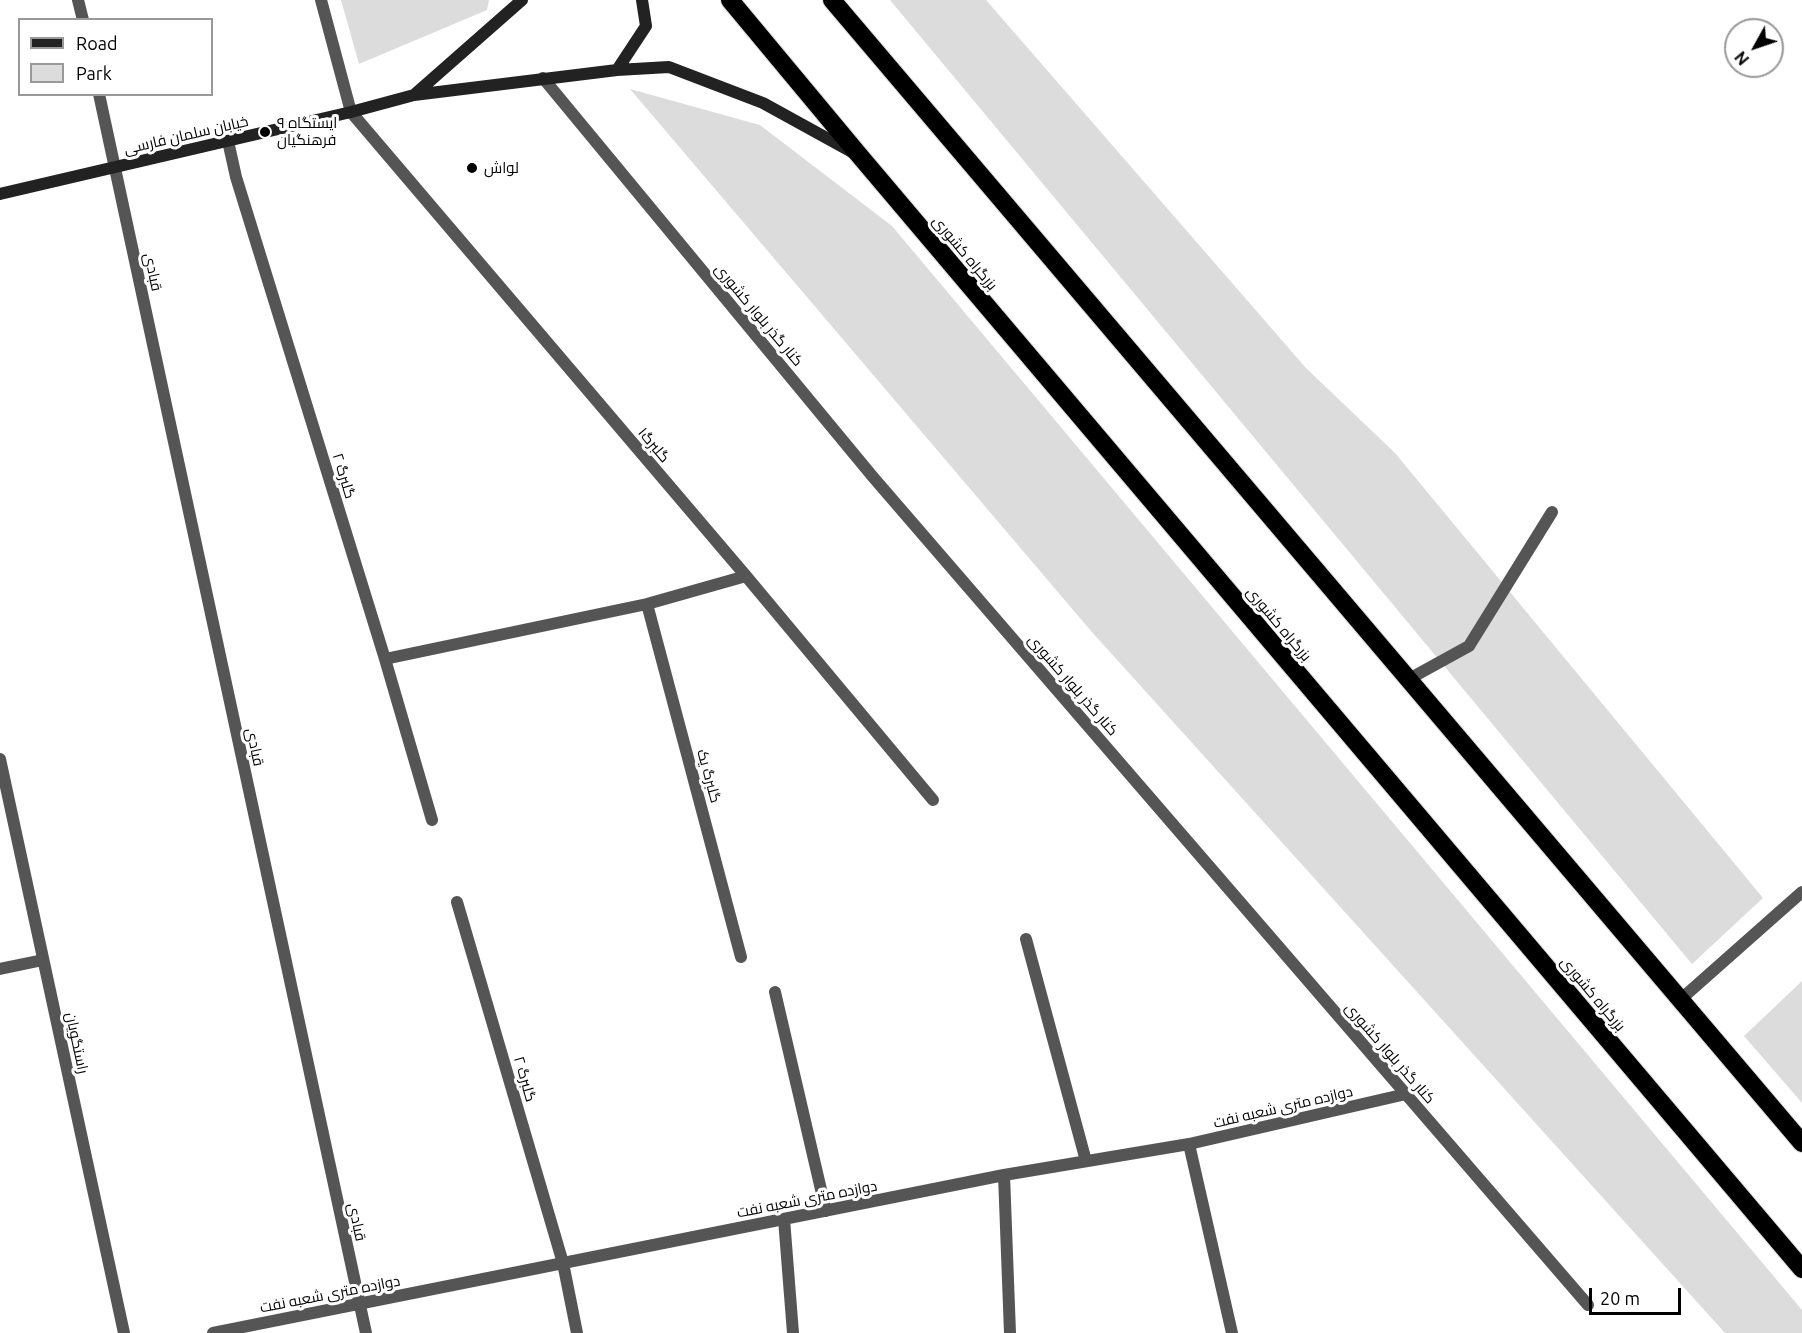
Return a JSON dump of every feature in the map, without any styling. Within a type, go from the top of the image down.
[{"type":"highway","name":"بزرگراه کشوری","points":[[730,0],[1802,1269]]},
{"type":"highway","points":[[832,0],[1802,1143]]},
{"type":"street","points":[[78,0],[82,18]]},
{"type":"street","points":[[321,0],[351,112]]},
{"type":"street","points":[[414,95],[522,0]]},
{"type":"street","points":[[616,70],[646,26],[642,0]]},
{"type":"street","name":"خیابان سلمان فارسی","points":[[0,194],[351,112],[414,95],[543,78],[669,67],[763,103],[859,155]]},
{"type":"street","name":"کنار گذر بلوار کشوری","points":[[543,78],[873,477],[1588,1305]]},
{"type":"street","name":"قبادی","points":[[99,96],[366,1333]]},
{"type":"street","name":"گلبرگ۱","points":[[351,112],[746,576],[933,800]]},
{"type":"street","name":"گلبرگ ۲","points":[[228,141],[236,177],[385,658],[432,820]]},
{"type":"street","points":[[1409,680],[1469,646],[1552,512]]},
{"type":"street","points":[[385,658],[647,604],[746,576]]},
{"type":"street","name":"گلبرگ یک","points":[[647,604],[741,957]]},
{"type":"street","name":"راستگویان","points":[[0,759],[124,1333]]},
{"type":"street","points":[[1680,1000],[1796,899],[1802,891]]},
{"type":"street","name":"گلبرگ ۲","points":[[458,902],[563,1263],[577,1333]]},
{"type":"street","points":[[1026,939],[1086,1161]]},
{"type":"street","points":[[0,969],[43,960]]},
{"type":"street","points":[[775,992],[826,1211]]},
{"type":"street","name":"دوازده متری شعبه نفت","points":[[213,1333],[1004,1175],[1189,1144],[1406,1094]]},
{"type":"street","points":[[1189,1144],[1232,1333]]},
{"type":"street","points":[[1004,1175],[1010,1333]]},
{"type":"street","points":[[784,1219],[793,1333]]},
{"type":"green space","points":[[341,0],[489,0],[487,10],[359,64]]},
{"type":"green space","points":[[890,0],[986,0],[1306,368],[1395,453],[1763,898],[1692,964]]},
{"type":"green space","points":[[630,89],[760,125],[892,226],[1802,1310],[1802,1333],[1725,1333],[1091,631]]},
{"type":"green space","points":[[1802,981],[1802,1103],[1744,1036]]},
{"type":"place","name":"ایستگاه ۹ فرهنگیان","points":[[265,132]]},
{"type":"place","name":"لواش","points":[[472,168]]}]
